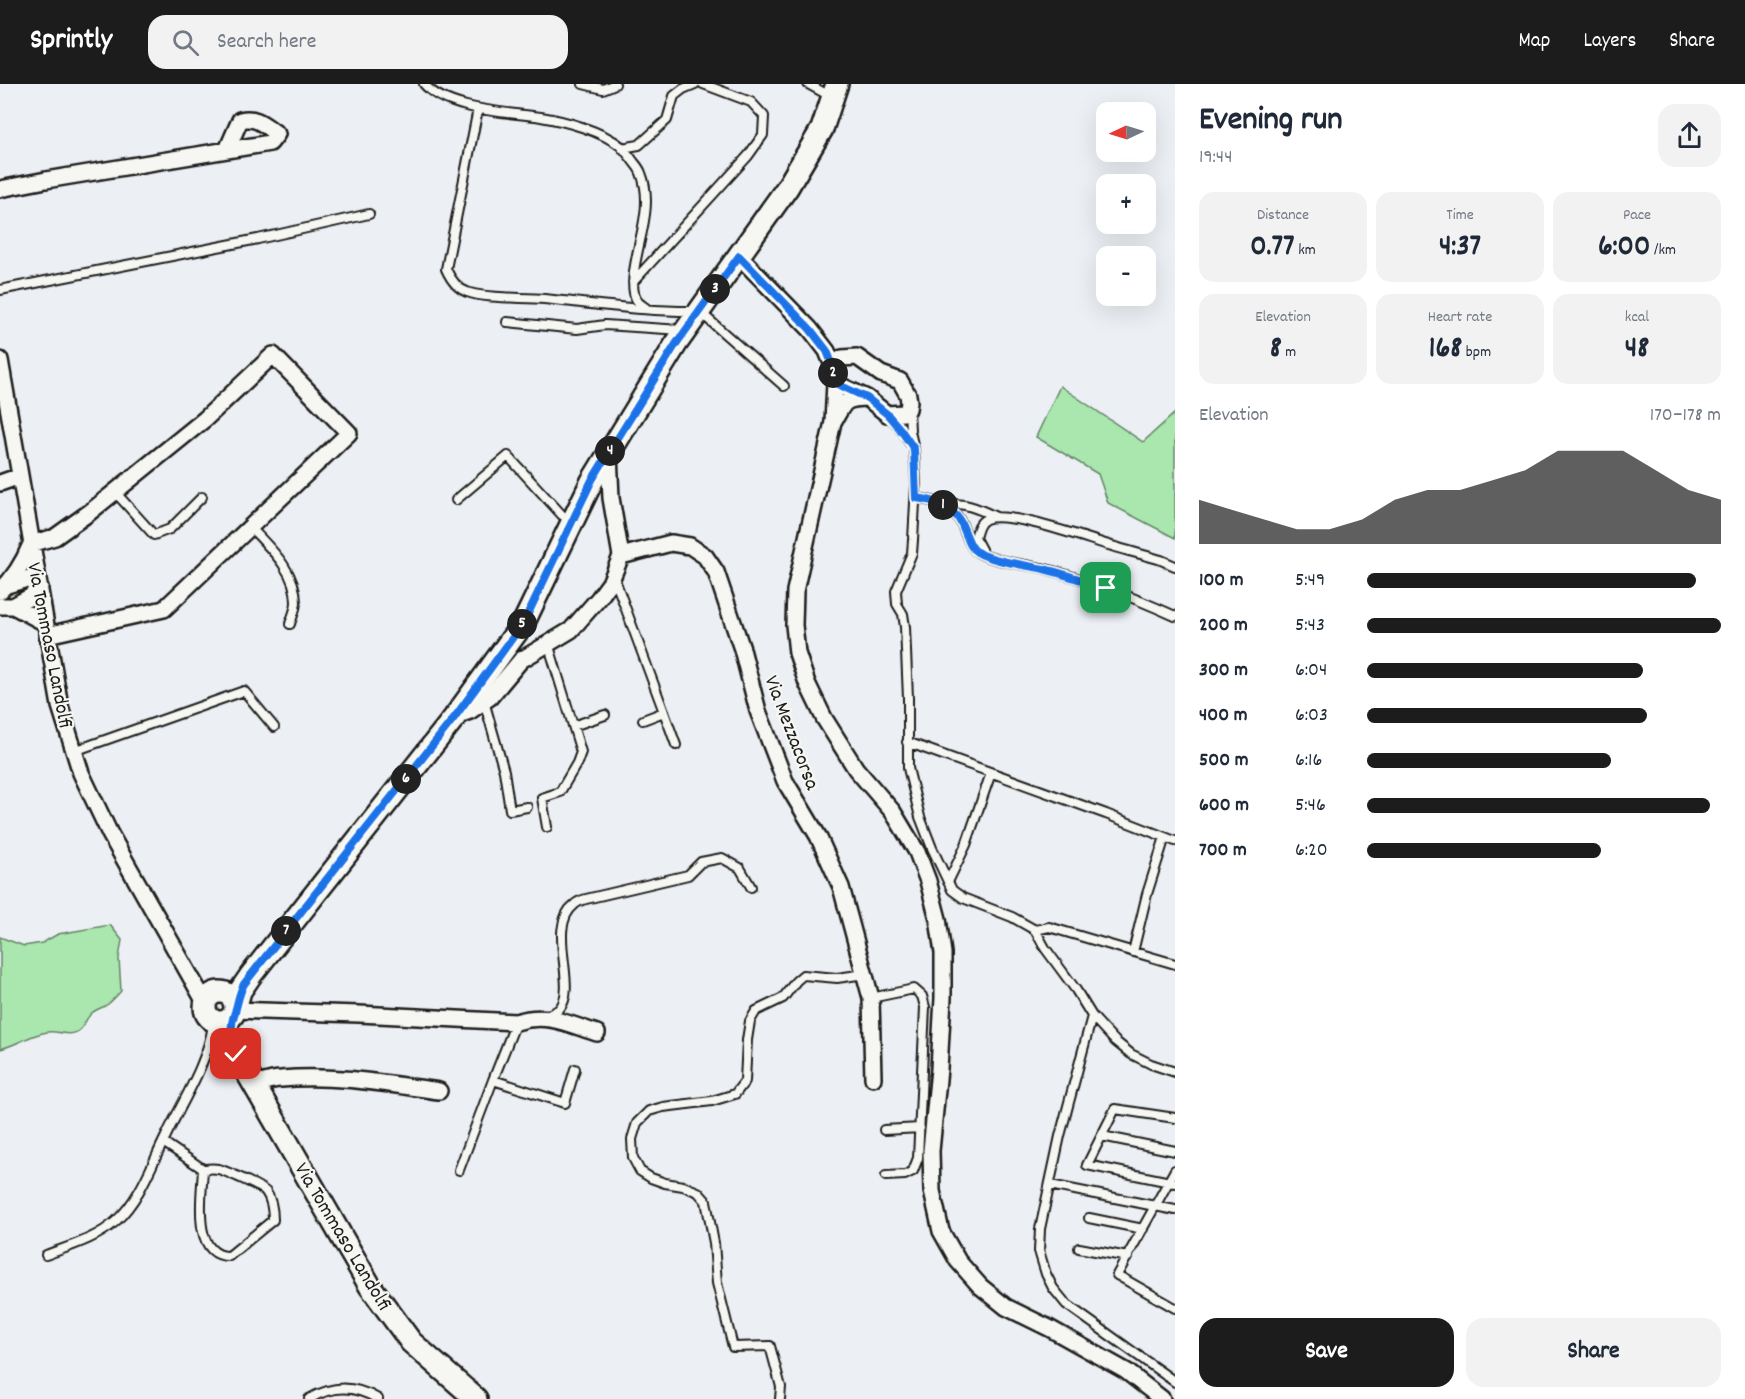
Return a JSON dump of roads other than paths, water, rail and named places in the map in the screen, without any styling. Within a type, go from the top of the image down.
[{"type":"street","points":[[597,1033],[554,1019],[543,1018],[527,1018],[516,1022],[222,1008],[237,984],[251,975],[454,718],[524,622],[592,480],[699,311],[787,188],[822,129],[835,91]]},
{"type":"street","points":[[0,189],[227,150]]},
{"type":"street","points":[[739,256],[810,329],[827,351],[833,366],[835,383],[833,422],[795,591],[796,644],[807,683],[824,718],[856,769],[893,812],[917,852],[928,881],[938,919],[943,953],[943,998],[931,1151],[932,1191],[941,1231],[958,1261],[981,1286],[1006,1307],[1126,1371],[1162,1399]]},
{"type":"street","points":[[810,329],[875,370],[900,381],[908,395],[908,409],[904,413],[887,414],[867,398],[835,383]]},
{"type":"street","points":[[3,588],[26,558],[31,544],[55,537],[90,512],[205,419],[273,356],[349,434],[164,609],[46,629],[6,606]]},
{"type":"street","points":[[833,366],[842,358],[857,357]]},
{"type":"street","name":"Via Tommaso Landolfi","points":[[0,360],[60,706],[81,773],[110,834],[190,975],[222,1008],[236,1054],[370,1286],[411,1342],[476,1399]]},
{"type":"street","points":[[833,422],[844,404],[850,399],[867,398]]},
{"type":"street","points":[[454,718],[470,711],[490,697],[521,660],[570,630],[605,591],[621,556],[611,498],[609,454]]},
{"type":"street","points":[[0,483],[20,476]]},
{"type":"street","name":"Via Mezzacorsa","points":[[621,556],[671,543],[690,546],[705,556],[716,572],[742,649],[758,711],[785,781],[818,836],[841,886],[871,998],[873,1078]]},
{"type":"street","points":[[3,588],[27,579],[40,587],[30,597],[6,606]]},
{"type":"street","points":[[254,1085],[279,1079],[330,1078],[439,1091]]},
{"type":"lane","points":[[424,84],[429,90],[452,101],[478,109],[541,117],[573,124],[622,148],[641,171],[647,193],[644,224],[633,282],[636,300],[646,309]]},
{"type":"lane","points":[[584,84],[603,89],[615,84]]},
{"type":"lane","points":[[622,148],[639,145],[667,120],[674,96],[695,84]]},
{"type":"lane","points":[[633,282],[748,156],[763,135],[764,116],[751,102],[703,84]]},
{"type":"lane","points":[[808,84],[835,91]]},
{"type":"lane","points":[[478,109],[446,268],[451,279],[465,291],[478,294],[672,312],[699,311],[784,386]]},
{"type":"lane","points":[[0,290],[258,239],[369,214]]},
{"type":"lane","points":[[507,322],[577,329],[605,326],[686,331]]},
{"type":"lane","points":[[909,402],[916,498],[912,553],[896,591],[897,604],[903,614],[905,627],[908,768],[920,817],[932,848],[952,890],[963,898],[1012,916],[1035,930],[1092,1016],[1115,1041],[1131,1054],[1175,1072]]},
{"type":"lane","points":[[887,414],[914,449]]},
{"type":"lane","points":[[456,500],[508,456],[572,522]]},
{"type":"lane","points":[[115,492],[154,535],[170,528],[202,497]]},
{"type":"lane","points":[[916,498],[931,500],[959,516],[974,551],[1095,584],[1175,616]]},
{"type":"lane","points":[[940,504],[958,503],[973,506],[998,517],[1024,521],[1069,533],[1175,566]]},
{"type":"lane","points":[[984,555],[975,538],[978,527],[985,520],[998,517]]},
{"type":"lane","points":[[250,527],[274,552],[286,569],[295,589],[296,604],[290,624]]},
{"type":"lane","points":[[613,576],[676,745]]},
{"type":"lane","points":[[547,827],[542,798],[560,792],[581,752],[548,643]]},
{"type":"lane","points":[[74,751],[244,691],[274,727]]},
{"type":"lane","points":[[484,701],[504,771],[510,810],[526,807]]},
{"type":"lane","points":[[643,720],[664,712]]},
{"type":"lane","points":[[573,726],[605,715]]},
{"type":"lane","points":[[907,742],[1175,841]]},
{"type":"lane","points":[[948,882],[966,845],[991,773]]},
{"type":"lane","points":[[1133,952],[1147,894],[1165,837]]},
{"type":"lane","points":[[543,1018],[560,1009],[566,995],[563,921],[572,906],[586,898],[688,875],[701,862],[722,858],[740,868],[751,886]]},
{"type":"lane","points":[[1035,930],[1049,927],[1175,964]]},
{"type":"lane","points":[[780,1399],[781,1387],[770,1346],[733,1347],[717,1283],[714,1243],[706,1201],[698,1192],[683,1186],[658,1181],[640,1171],[633,1158],[632,1139],[637,1123],[649,1111],[711,1101],[735,1094],[746,1081],[750,1021],[756,1011],[783,998],[803,975],[837,978],[866,974]]},
{"type":"lane","points":[[871,998],[914,989],[922,996],[925,1007],[918,1158],[913,1172],[886,1176]]},
{"type":"lane","points":[[46,1255],[91,1237],[115,1223],[128,1210],[199,1069],[222,1008]]},
{"type":"lane","points":[[1092,1016],[1059,1136],[1040,1229],[1039,1251],[1053,1288],[1066,1304],[1175,1382]]},
{"type":"lane","points":[[459,1170],[516,1022]]},
{"type":"lane","points":[[493,1080],[565,1103],[575,1069]]},
{"type":"lane","points":[[1172,1182],[1087,1165],[1115,1109],[1175,1119]]},
{"type":"lane","points":[[884,1130],[920,1128]]},
{"type":"lane","points":[[1102,1136],[1175,1151]]},
{"type":"lane","points":[[163,1142],[203,1169],[217,1168],[261,1186],[267,1192],[273,1220],[229,1256],[221,1256],[204,1240],[201,1228],[203,1169]]},
{"type":"lane","points":[[1175,1170],[1172,1182],[1117,1275],[1175,1308]]},
{"type":"lane","points":[[1050,1185],[1175,1210]]},
{"type":"lane","points":[[1089,1218],[1143,1228]]},
{"type":"lane","points":[[1079,1248],[1128,1257]]},
{"type":"lane","points":[[309,1399],[322,1391],[342,1388],[363,1391],[378,1399]]}]
